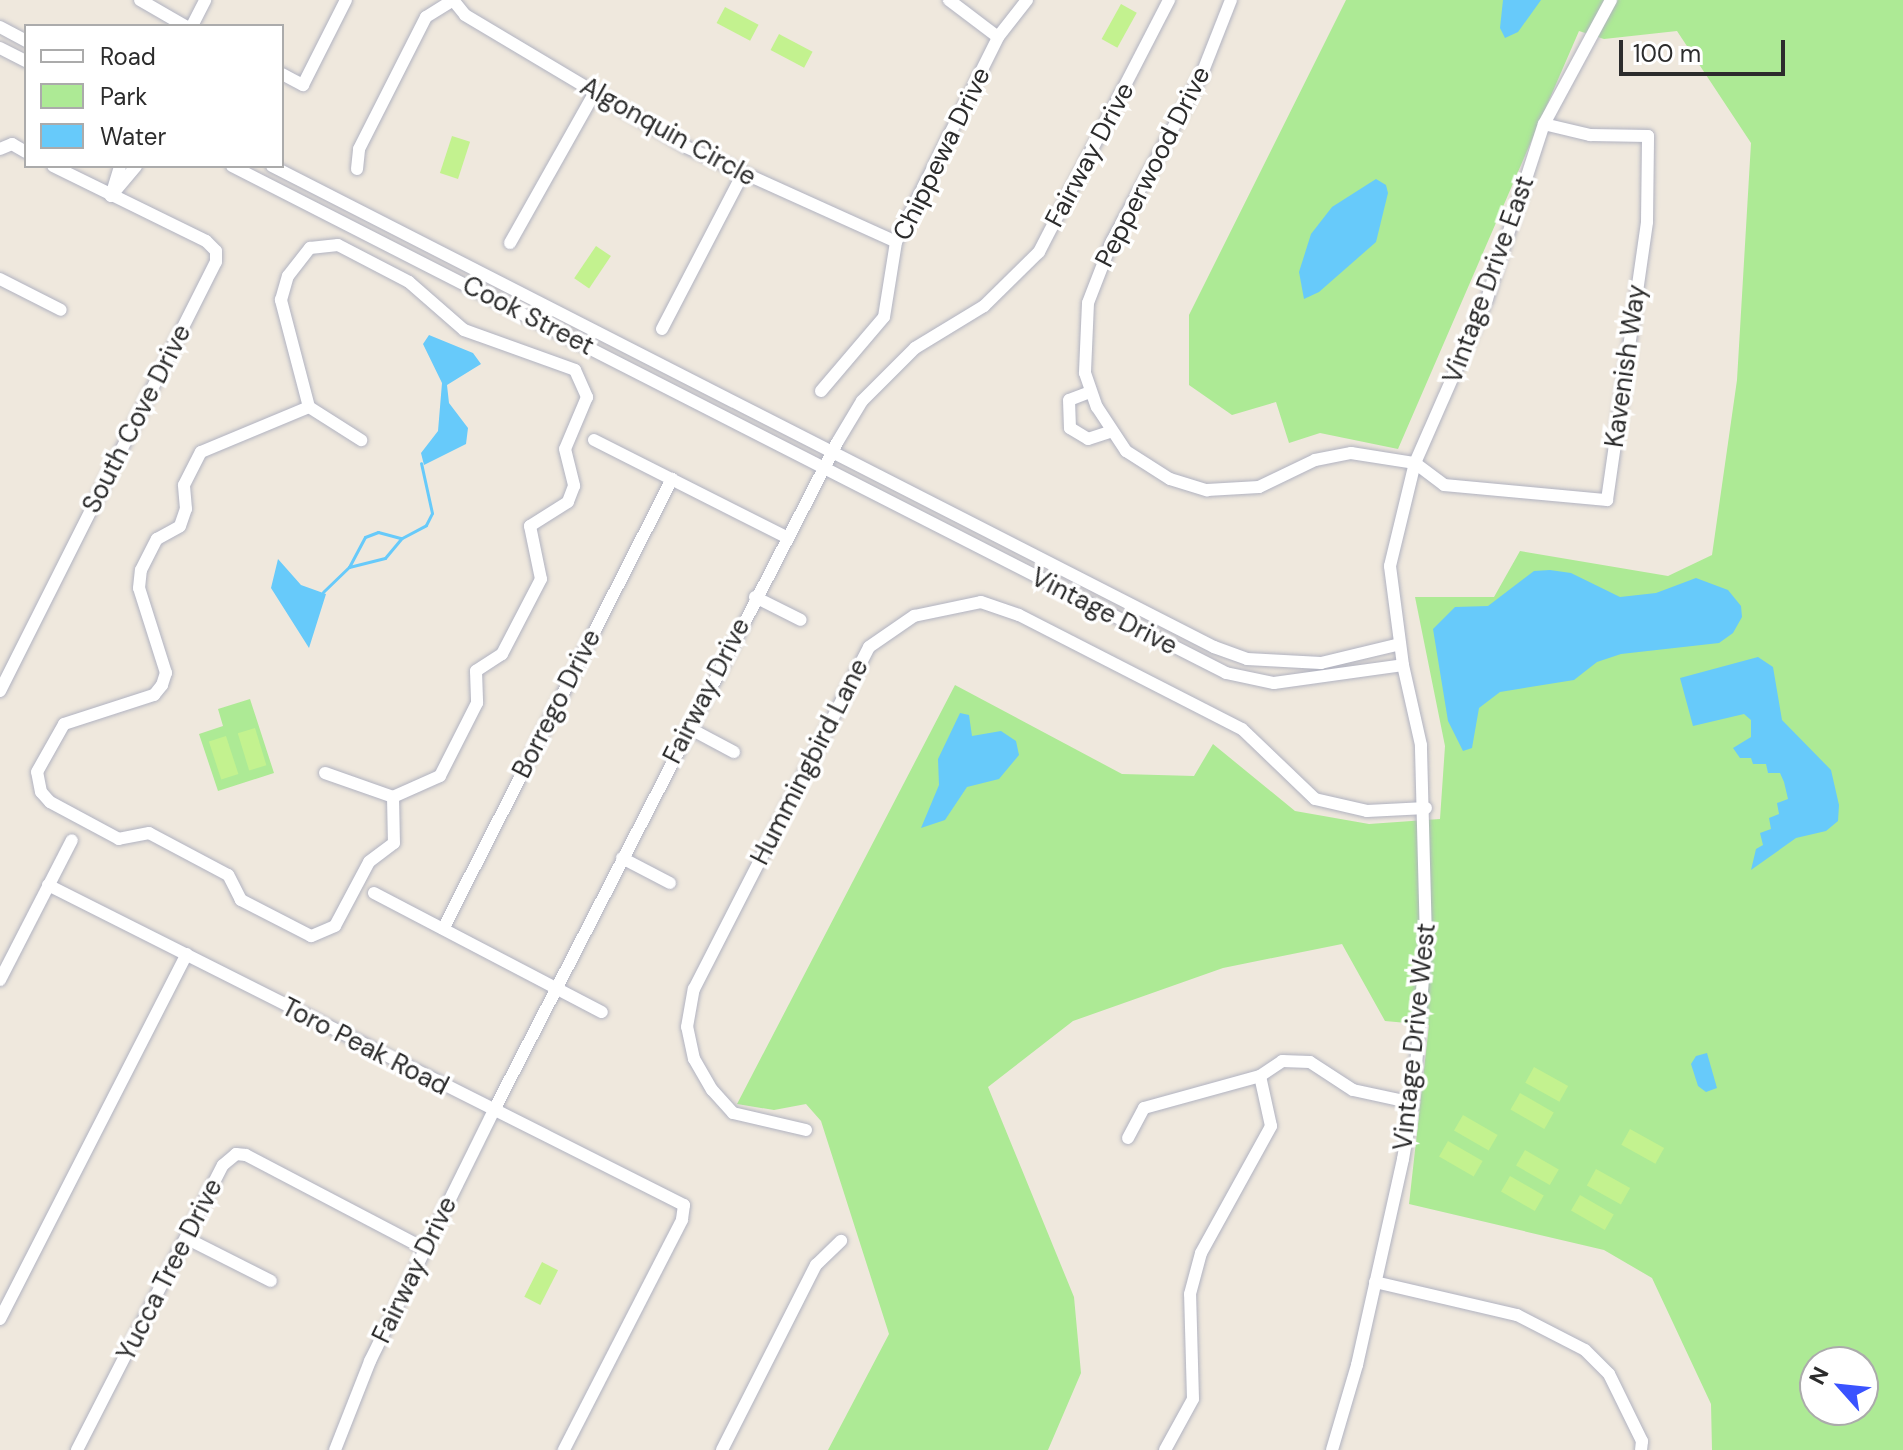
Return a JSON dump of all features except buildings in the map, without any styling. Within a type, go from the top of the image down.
[{"type":"street","points":[[140,0],[182,24]]},
{"type":"street","points":[[193,24],[205,0]]},
{"type":"street","points":[[284,75],[303,85],[346,0]]},
{"type":"street","points":[[357,169],[359,149],[426,17],[453,0]]},
{"type":"street","name":"Algonquin Circle","points":[[453,0],[465,15],[741,177],[896,242]]},
{"type":"street","points":[[949,0],[998,37]]},
{"type":"street","name":"Chippewa Drive","points":[[821,391],[884,317],[896,242],[998,37],[1027,0]]},
{"type":"street","name":"Fairway Drive","points":[[335,1450],[370,1361],[493,1112],[832,451],[862,401],[915,348],[984,306],[1039,252],[1169,0]]},
{"type":"street","name":"Pepperwood Drive","points":[[1231,0],[1201,76],[1112,241],[1088,303],[1085,353],[1090,392],[1126,451],[1154,471],[1207,490],[1259,487],[1315,460],[1351,453],[1415,463]]},
{"type":"street","name":"Vintage Drive East","points":[[1403,665],[1390,566],[1415,463],[1487,299],[1544,124],[1611,0]]},
{"type":"street","points":[[0,27],[24,40]]},
{"type":"street","points":[[0,48],[24,60]]},
{"type":"street","points":[[510,243],[595,92]]},
{"type":"street","name":"Kavenish Way","points":[[1415,463],[1444,485],[1607,500],[1647,222],[1648,136],[1590,135],[1544,124]]},
{"type":"street","points":[[0,149],[12,144],[24,151]]},
{"type":"street","points":[[57,168],[111,196]]},
{"type":"street","points":[[111,196],[119,168]]},
{"type":"street","points":[[111,196],[134,168]]},
{"type":"street","name":"Cook Street","points":[[236,168],[823,468]]},
{"type":"street","name":"Cook Street","points":[[276,168],[832,451]]},
{"type":"street","points":[[662,329],[741,177]]},
{"type":"street","name":"South Cove Drive","points":[[0,691],[216,262],[216,251],[206,241],[111,196]]},
{"type":"street","points":[[325,773],[393,797],[440,776],[477,703],[476,671],[502,654],[541,579],[530,526],[568,502],[574,486],[565,449],[587,397],[575,370],[464,330],[409,282],[338,245],[310,248],[288,276],[281,300],[309,407],[361,440]]},
{"type":"street","points":[[0,279],[61,310]]},
{"type":"street","points":[[1090,392],[1069,400],[1070,428],[1088,439],[1112,431]]},
{"type":"street","points":[[309,407],[201,452],[184,485],[186,509],[180,526],[157,539],[139,580],[166,673],[162,685],[154,695],[64,724],[37,772],[38,785],[50,802],[119,839],[149,833],[228,875],[241,900],[311,936],[335,926],[369,862],[394,843],[393,797]]},
{"type":"street","points":[[594,440],[786,537]]},
{"type":"street","name":"Vintage Drive","points":[[832,451],[1247,659],[1321,663],[1400,644]]},
{"type":"street","name":"Vintage Drive","points":[[823,468],[1226,673],[1274,683],[1403,665]]},
{"type":"street","name":"Borrego Drive","points":[[443,929],[672,479]]},
{"type":"street","points":[[755,597],[801,620]]},
{"type":"street","name":"Hummingbird Lane","points":[[806,1130],[733,1113],[712,1090],[694,1059],[687,1027],[694,989],[869,647],[914,616],[981,602],[1019,615],[1242,729],[1315,799],[1367,811],[1426,808]]},
{"type":"street","name":"Vintage Drive West","points":[[1332,1450],[1375,1282],[1413,1103],[1428,916],[1426,808],[1421,745],[1403,665]]},
{"type":"street","points":[[689,728],[734,752]]},
{"type":"street","points":[[0,980],[72,840]]},
{"type":"street","points":[[622,858],[670,883]]},
{"type":"street","name":"Toro Peak Road","points":[[48,885],[493,1112],[684,1205],[682,1220],[564,1450]]},
{"type":"street","points":[[374,893],[602,1012]]},
{"type":"street","points":[[0,1319],[187,954]]},
{"type":"street","points":[[1128,1138],[1144,1108],[1260,1076],[1282,1061],[1310,1062],[1353,1090],[1413,1103]]},
{"type":"street","points":[[1165,1450],[1193,1399],[1189,1304],[1201,1253],[1271,1126],[1260,1076]]},
{"type":"street","name":"Yucca Tree Drive","points":[[77,1450],[223,1165],[236,1154],[246,1155],[425,1249]]},
{"type":"street","points":[[186,1238],[271,1281]]},
{"type":"street","points":[[722,1450],[816,1265],[841,1241]]},
{"type":"street","points":[[1375,1282],[1517,1315],[1585,1350],[1609,1374],[1641,1450]]},
{"type":"green space","points":[[1346,0],[1903,0],[1903,1450],[1712,1450],[1711,1404],[1652,1278],[1604,1250],[1409,1204],[1429,1025],[1385,1021],[1342,944],[1223,968],[1073,1021],[988,1087],[1074,1297],[1081,1373],[1048,1450],[828,1450],[889,1334],[821,1121],[806,1104],[774,1110],[737,1104],[955,685],[1122,774],[1194,776],[1213,744],[1295,811],[1369,824],[1440,819],[1445,746],[1415,597],[1494,597],[1520,551],[1668,576],[1712,555],[1737,380],[1751,143],[1677,31],[1604,39],[1579,31],[1398,449],[1320,433],[1289,443],[1276,402],[1232,415],[1189,385],[1189,315]]},
{"type":"green space","points":[[1121,4],[1137,13],[1117,48],[1102,39]]},
{"type":"green space","points":[[725,7],[759,25],[750,41],[717,23]]},
{"type":"green space","points":[[779,34],[813,52],[804,68],[771,50]]},
{"type":"green space","points":[[452,136],[470,142],[458,179],[440,173]]},
{"type":"green space","points":[[596,246],[611,256],[589,288],[574,278]]},
{"type":"green space","points":[[250,699],[274,773],[218,791],[199,734],[223,726],[218,709]]},
{"type":"green space","points":[[255,728],[266,765],[249,771],[238,733]]},
{"type":"green space","points":[[226,736],[238,774],[221,780],[209,742]]},
{"type":"green space","points":[[1534,1067],[1568,1086],[1559,1102],[1525,1083]]},
{"type":"green space","points":[[1520,1093],[1554,1112],[1544,1129],[1510,1109]]},
{"type":"green space","points":[[1463,1115],[1498,1135],[1489,1151],[1454,1131]]},
{"type":"green space","points":[[1630,1129],[1664,1148],[1655,1164],[1621,1145]]},
{"type":"green space","points":[[1448,1141],[1483,1161],[1474,1177],[1439,1157]]},
{"type":"green space","points":[[1525,1150],[1559,1170],[1550,1185],[1516,1166]]},
{"type":"green space","points":[[1596,1169],[1630,1188],[1621,1205],[1587,1186]]},
{"type":"green space","points":[[1510,1176],[1544,1196],[1535,1211],[1501,1192]]},
{"type":"green space","points":[[1580,1195],[1614,1214],[1605,1230],[1571,1211]]},
{"type":"green space","points":[[542,1262],[558,1270],[540,1305],[524,1297]]},
{"type":"water","points":[[1503,0],[1541,0],[1518,32],[1505,38],[1500,28]]},
{"type":"water","points":[[1376,179],[1386,185],[1388,193],[1376,242],[1319,292],[1304,299],[1299,272],[1311,234],[1332,207]]},
{"type":"water","points":[[429,335],[473,353],[481,364],[447,385],[449,403],[468,428],[466,444],[424,465],[421,453],[438,431],[442,383],[423,344]]},
{"type":"water","points":[[278,559],[301,585],[326,594],[309,648],[271,588]]},
{"type":"water","points":[[1534,571],[1571,573],[1620,597],[1656,593],[1696,578],[1728,590],[1741,606],[1742,617],[1733,633],[1719,643],[1621,654],[1597,662],[1574,680],[1500,692],[1479,708],[1472,748],[1463,751],[1448,721],[1433,629],[1455,607],[1488,606]]},
{"type":"water","points":[[1758,657],[1773,667],[1782,720],[1831,770],[1839,805],[1838,821],[1826,831],[1796,838],[1751,870],[1756,849],[1763,845],[1760,833],[1771,829],[1769,818],[1779,814],[1777,803],[1788,799],[1784,782],[1780,773],[1768,773],[1766,764],[1753,764],[1751,758],[1740,758],[1733,748],[1751,737],[1751,720],[1744,714],[1693,726],[1680,678]]},
{"type":"water","points":[[960,713],[969,715],[972,736],[1001,731],[1016,741],[1019,755],[999,779],[967,787],[945,820],[921,828],[939,785],[938,759]]},
{"type":"water","points":[[1707,1053],[1717,1088],[1706,1092],[1698,1086],[1691,1064],[1696,1056]]},
{"type":"waterway","points":[[349,567],[385,558],[402,538],[426,525],[432,513],[421,463]]},
{"type":"waterway","points":[[323,592],[349,567],[365,537],[378,532],[401,538]]}]
